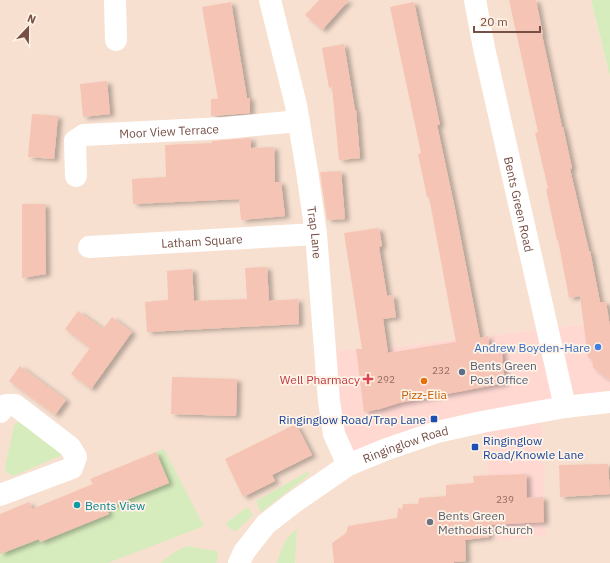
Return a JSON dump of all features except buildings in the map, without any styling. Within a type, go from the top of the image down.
[{"type":"street","points":[[115,0],[116,40]]},
{"type":"street","name":"Trap Lane","points":[[270,0],[296,105],[308,171],[316,234],[329,401],[334,434],[348,465]]},
{"type":"street","name":"Bents Green Road","points":[[475,0],[484,48],[565,407]]},
{"type":"street","name":"Moor View Terrace","points":[[76,176],[75,141],[84,134],[224,128],[299,121]]},
{"type":"street","name":"Latham Square","points":[[89,246],[316,234]]},
{"type":"street","name":"Ringinglow Road","points":[[239,563],[244,552],[266,524],[293,502],[348,465],[387,449],[437,432],[565,407],[610,402]]},
{"type":"street","points":[[0,412],[6,405],[14,405],[70,447],[76,457],[72,468],[0,495]]},
{"type":"shaded area","points":[[0,0],[591,0],[610,77],[610,321],[387,348],[325,351],[482,422],[495,541],[541,412],[610,402],[610,563],[0,563]]},
{"type":"shaded area","points":[[610,321],[610,402],[541,412],[546,535],[495,541],[482,422],[348,465],[325,351],[387,348]]},
{"type":"green space","points":[[591,0],[610,0],[610,77]]},
{"type":"green space","points":[[22,421],[61,453],[60,456],[12,476],[6,471],[5,467],[14,426]]},
{"type":"green space","points":[[164,449],[204,526],[108,563],[0,563],[0,554],[39,539],[41,542],[108,515],[106,508],[168,483],[156,452]]},
{"type":"green space","points":[[307,472],[309,475],[261,512],[256,501]]},
{"type":"green space","points":[[247,507],[253,515],[236,531],[232,530],[226,523]]},
{"type":"green space","points":[[297,529],[295,563],[277,563],[284,544]]},
{"type":"green space","points":[[187,546],[216,551],[218,557],[217,562],[160,563],[178,550]]},
{"type":"place","name":"Andrew Boyden-Hare","points":[[598,347]]},
{"type":"place","name":"Bents Green Post Office","points":[[462,372]]},
{"type":"place","name":"Well Pharmacy","points":[[368,379]]},
{"type":"place","name":"Pizz-Elia","points":[[424,381]]},
{"type":"place","name":"Ringinglow Road/Trap Lane","points":[[434,419]]},
{"type":"place","name":"Ringinglow Road/Knowle Lane","points":[[475,447]]},
{"type":"place","name":"Bents View","points":[[77,505]]},
{"type":"place","name":"Bents Green Methodist Church","points":[[430,522]]}]
